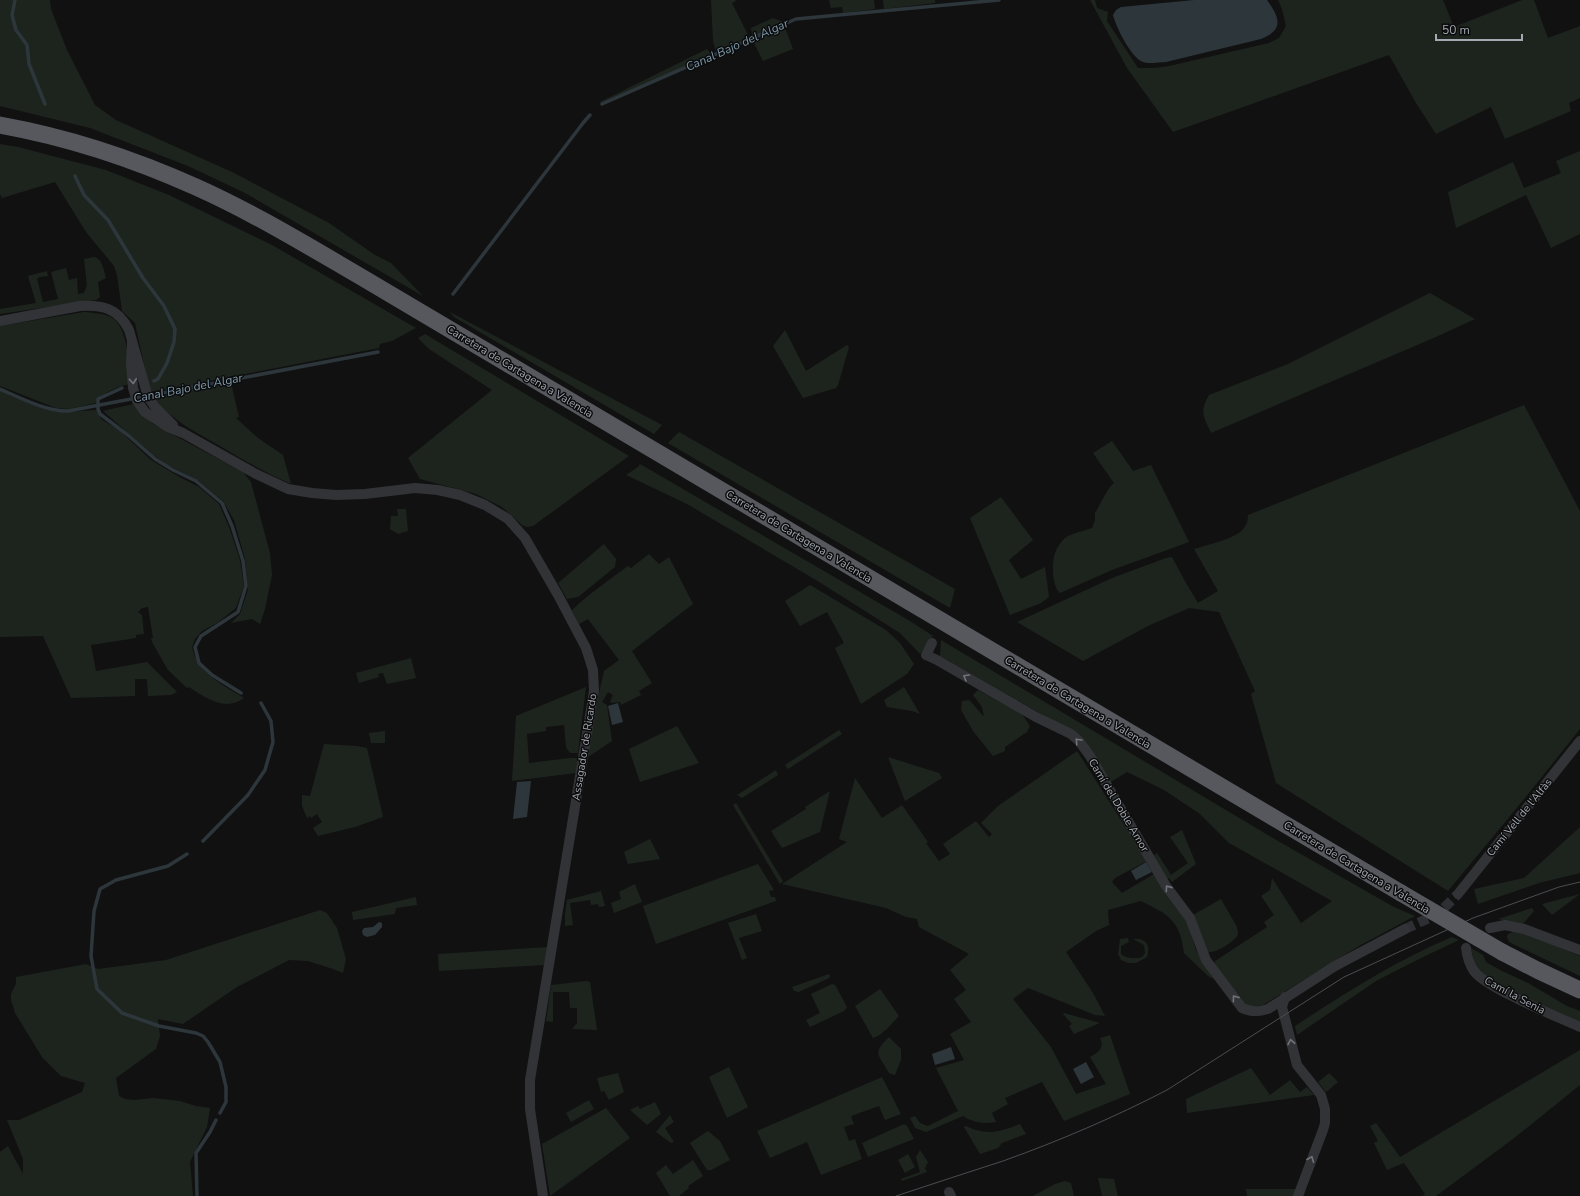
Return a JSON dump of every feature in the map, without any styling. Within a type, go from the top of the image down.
[{"type":"highway","name":"Carretera de Cartagena a Valencia","points":[[0,125],[76,143],[134,162],[196,187],[258,218],[369,282],[1502,952],[1580,990]]},
{"type":"street","name":"Assagador de Ricardo","points":[[0,321],[80,306],[101,307],[111,310],[124,320],[129,330],[148,397],[155,407],[184,433],[256,474],[288,489],[312,493],[336,495],[379,493],[415,488],[438,490],[460,495],[485,505],[508,519],[526,538],[586,648],[593,670],[594,692],[530,1080],[530,1109],[543,1196]]},
{"type":"street","name":"Camí del Doble Amor","points":[[932,643],[926,655],[1036,717],[1071,734],[1079,741],[1090,756],[1166,886],[1190,918],[1206,960],[1242,1008],[1260,1012],[1268,1009]]},
{"type":"street","name":"Camí Vell de l'Alfàs","points":[[1458,894],[1580,741]]},
{"type":"street","points":[[1490,928],[1505,925],[1524,929],[1580,950]]},
{"type":"street","points":[[1268,1009],[1335,966],[1405,929]]},
{"type":"street","name":"Camí la Senia","points":[[1466,948],[1468,960],[1474,972],[1492,985],[1580,1027]]},
{"type":"street","points":[[1285,997],[1282,1007],[1289,1029],[1296,1065],[1321,1095],[1325,1109],[1325,1124],[1298,1196]]},
{"type":"street","points":[[1268,1009],[1277,1010],[1284,1016]]},
{"type":"shaded area","points":[[0,0],[50,0],[51,9],[67,50],[95,105],[116,120],[232,172],[329,223],[375,255],[391,263],[423,296],[245,193],[188,166],[90,128],[0,106]]},
{"type":"shaded area","points":[[711,0],[735,0],[736,1],[732,3],[749,37],[716,52],[713,41]]},
{"type":"shaded area","points":[[829,0],[874,0],[875,9],[843,13],[842,7],[831,8]]},
{"type":"shaded area","points":[[883,0],[935,0],[935,3],[884,9]]},
{"type":"shaded area","points":[[1090,0],[1095,0],[1097,8],[1108,12],[1107,21],[1138,68],[1155,68],[1269,43],[1279,38],[1286,26],[1278,0],[1443,0],[1454,27],[1522,0],[1534,0],[1548,38],[1580,26],[1580,98],[1569,103],[1571,111],[1505,139],[1491,107],[1436,134],[1416,103],[1389,55],[1173,132],[1127,68]]},
{"type":"shaded area","points":[[1194,0],[1267,0],[1275,12],[1278,23],[1273,32],[1261,39],[1166,62],[1147,63],[1141,61],[1132,53],[1120,33],[1113,15],[1116,10],[1121,7]]},
{"type":"shaded area","points":[[773,18],[783,22],[793,49],[763,61],[753,41],[751,28]]},
{"type":"shaded area","points":[[707,49],[712,55],[601,103],[600,102]]},
{"type":"shaded area","points":[[0,144],[18,147],[106,170],[169,195],[272,245],[416,328],[392,341],[380,344],[379,348],[194,384],[197,388],[231,383],[239,417],[236,418],[258,438],[283,455],[291,484],[255,466],[193,431],[177,420],[155,400],[156,397],[168,394],[165,389],[150,392],[135,323],[122,311],[117,275],[114,266],[86,232],[55,182],[2,198],[0,194]]},
{"type":"shaded area","points":[[1580,151],[1580,234],[1551,248],[1526,195],[1456,228],[1448,192],[1513,162],[1524,188],[1561,173],[1556,161]]},
{"type":"shaded area","points":[[94,257],[101,263],[106,278],[98,282],[100,297],[96,300],[0,314],[0,309],[36,303],[28,276],[47,271],[48,276],[39,277],[37,279],[43,302],[58,299],[51,272],[66,268],[69,280],[77,278],[78,294],[84,293],[87,285],[84,259]]},
{"type":"shaded area","points":[[1430,293],[1475,319],[1211,433],[1203,410],[1209,395],[1288,364]]},
{"type":"shaded area","points":[[84,312],[108,316],[115,320],[120,326],[127,350],[130,384],[108,392],[97,400],[96,403],[70,409],[56,408],[0,386],[0,326]]},
{"type":"shaded area","points":[[450,312],[662,425],[654,434],[454,317]]},
{"type":"shaded area","points":[[785,330],[806,371],[847,345],[849,347],[836,388],[803,398],[773,346]]},
{"type":"shaded area","points":[[425,334],[629,456],[533,526],[527,527],[522,525],[502,507],[476,494],[420,479],[408,458],[492,390],[429,349],[418,338]]},
{"type":"shaded area","points":[[0,390],[54,411],[97,410],[101,419],[119,430],[151,460],[199,487],[219,504],[229,527],[240,560],[244,586],[236,608],[217,623],[202,631],[195,639],[192,647],[195,656],[205,671],[219,683],[244,698],[230,704],[216,702],[189,687],[187,688],[168,670],[152,642],[151,638],[153,638],[148,607],[142,608],[138,612],[142,615],[144,634],[136,635],[136,638],[91,645],[96,671],[147,662],[177,692],[171,695],[148,696],[147,679],[135,679],[135,696],[71,698],[43,636],[0,637]]},
{"type":"shaded area","points":[[133,404],[153,424],[243,472],[251,482],[270,553],[272,575],[265,609],[260,624],[252,619],[231,623],[240,614],[248,590],[245,559],[234,520],[223,501],[199,481],[166,464],[153,455],[103,411]]},
{"type":"shaded area","points":[[1524,405],[1580,511],[1580,729],[1448,891],[1276,783],[1251,694],[1255,691],[1219,612],[1189,608],[1148,626],[1083,661],[1017,622],[1112,578],[1172,557],[1198,603],[1218,591],[1194,549],[1221,541],[1240,532],[1247,522],[1248,515]]},
{"type":"shaded area","points":[[679,432],[955,589],[950,608],[668,443]]},
{"type":"shaded area","points":[[1112,441],[1133,471],[1151,465],[1189,542],[1112,570],[1060,593],[1055,585],[1053,573],[1054,555],[1058,546],[1065,538],[1075,533],[1092,528],[1095,520],[1095,513],[1114,483],[1093,453]]},
{"type":"shaded area","points":[[640,464],[910,621],[933,636],[920,654],[900,633],[816,580],[687,504],[626,475]]},
{"type":"shaded area","points":[[1001,497],[1033,540],[1009,560],[1021,579],[1045,567],[1049,597],[1041,603],[1010,615],[970,518]]},
{"type":"shaded area","points":[[397,509],[406,509],[408,531],[398,534],[390,529],[391,516],[398,516]]},
{"type":"shaded area","points":[[604,544],[616,559],[615,567],[578,597],[567,599],[558,583]]},
{"type":"shaded area","points":[[649,554],[659,564],[669,557],[693,604],[632,651],[652,683],[639,691],[641,695],[621,705],[620,702],[610,702],[613,695],[608,692],[602,702],[607,705],[612,741],[588,757],[604,671],[619,660],[588,619],[579,624],[572,610],[628,566],[631,568]]},
{"type":"shaded area","points":[[810,585],[886,630],[900,643],[914,664],[907,674],[861,704],[835,648],[844,643],[827,612],[800,626],[785,601]]},
{"type":"shaded area","points":[[941,640],[1278,841],[1394,907],[1415,916],[1359,946],[1263,1005],[1247,1005],[1235,993],[1214,965],[1215,961],[1267,927],[1264,922],[1274,915],[1261,896],[1270,890],[1272,878],[1301,923],[1332,901],[1229,843],[1200,814],[1164,790],[1127,772],[1109,783],[1088,747],[1055,722],[940,656]]},
{"type":"shaded area","points":[[411,658],[416,678],[387,684],[383,673],[378,674],[379,677],[359,683],[356,673]]},
{"type":"shaded area","points":[[586,687],[578,753],[570,753],[566,747],[564,725],[546,727],[546,731],[527,734],[529,763],[578,758],[576,773],[512,781],[516,716]]},
{"type":"shaded area","points":[[904,687],[920,714],[912,711],[887,707],[884,700]]},
{"type":"shaded area","points":[[978,690],[1022,714],[1030,726],[1027,732],[1005,747],[1005,751],[993,756],[973,731],[961,710],[962,701],[969,700],[984,716],[982,707],[973,695]]},
{"type":"shaded area","points":[[618,703],[623,722],[612,725],[608,706]]},
{"type":"shaded area","points":[[677,726],[699,763],[640,782],[629,749]]},
{"type":"shaded area","points":[[839,730],[842,734],[788,769],[785,765]]},
{"type":"shaded area","points":[[385,731],[385,743],[371,743],[369,733]]},
{"type":"shaded area","points":[[324,744],[367,748],[383,817],[355,827],[318,836],[313,828],[322,822],[317,814],[311,818],[310,816],[307,818],[302,806],[302,795],[310,796]]},
{"type":"shaded area","points":[[1077,751],[1147,861],[1115,878],[1112,882],[1122,893],[1154,874],[1186,918],[1196,950],[1214,979],[1208,976],[1184,953],[1180,933],[1176,926],[1172,920],[1159,910],[1141,901],[1108,910],[1109,925],[1096,931],[1066,952],[1093,993],[1105,1016],[1095,1015],[1028,988],[1013,999],[1051,1047],[1076,1094],[1106,1084],[1090,1057],[1100,1050],[1102,1045],[1100,1038],[1110,1035],[1130,1094],[1064,1121],[1042,1082],[1005,1098],[1008,1104],[992,1113],[996,1122],[979,1122],[963,1116],[926,1132],[915,1128],[910,1118],[915,1116],[920,1123],[928,1126],[958,1111],[936,1068],[964,1060],[950,1034],[971,1022],[954,999],[966,990],[950,970],[969,954],[919,927],[917,919],[906,917],[886,908],[782,884],[847,842],[839,839],[855,778],[882,818],[902,805],[928,842],[926,843],[939,861],[950,854],[943,844],[976,821],[989,837],[992,834],[981,823],[998,806]]},
{"type":"shaded area","points":[[888,757],[939,773],[942,778],[905,801]]},
{"type":"shaded area","points":[[776,770],[778,775],[742,798],[737,795]]},
{"type":"shaded area","points":[[531,781],[527,817],[513,819],[517,782]]},
{"type":"shaded area","points":[[830,791],[820,832],[782,848],[771,831],[806,809],[805,807]]},
{"type":"shaded area","points":[[736,803],[783,881],[780,884],[733,805]]},
{"type":"shaded area","points":[[1580,827],[1580,873],[1539,883],[1478,904],[1474,889],[1524,878]]},
{"type":"shaded area","points":[[1182,830],[1196,864],[1172,882],[1169,878],[1166,880],[1152,857],[1157,853],[1171,875],[1188,863],[1170,837]]},
{"type":"shaded area","points":[[650,839],[660,859],[628,864],[624,852]]},
{"type":"shaded area","points":[[1146,862],[1152,872],[1136,880],[1131,871]]},
{"type":"shaded area","points":[[758,864],[774,890],[769,891],[771,897],[775,897],[776,901],[656,944],[643,906]]},
{"type":"shaded area","points":[[635,884],[642,902],[614,913],[611,903],[621,899],[619,892]]},
{"type":"shaded area","points":[[601,891],[605,906],[599,907],[598,904],[591,905],[590,900],[570,903],[573,925],[565,926],[567,900]]},
{"type":"shaded area","points":[[1580,894],[1552,915],[1542,904]]},
{"type":"shaded area","points":[[416,897],[417,905],[396,908],[395,914],[353,920],[352,912]]},
{"type":"shaded area","points":[[1221,899],[1237,927],[1238,934],[1225,946],[1215,951],[1207,952],[1193,915]]},
{"type":"shaded area","points":[[1532,908],[1534,911],[1522,925],[1498,919]]},
{"type":"shaded area","points":[[320,910],[327,913],[337,928],[346,959],[343,973],[308,961],[289,960],[237,987],[183,1024],[158,1019],[160,1036],[156,1049],[116,1078],[119,1096],[125,1099],[135,1100],[153,1098],[180,1101],[196,1106],[210,1108],[207,1127],[190,1162],[193,1196],[0,1196],[0,1152],[8,1146],[23,1174],[23,1159],[7,1120],[19,1120],[82,1092],[85,1083],[61,1076],[42,1057],[15,1013],[11,1000],[11,994],[16,984],[16,977],[86,964],[98,969],[166,960]]},
{"type":"shaded area","points":[[756,914],[762,931],[739,938],[747,958],[742,960],[728,923]]},
{"type":"shaded area","points":[[379,922],[382,923],[382,927],[375,935],[367,937],[363,935],[362,931],[364,928],[373,927]]},
{"type":"shaded area","points":[[1515,931],[1537,938],[1580,956],[1580,976],[1509,942],[1507,937],[1508,934]]},
{"type":"shaded area","points":[[1452,937],[1459,940],[1376,981],[1297,1035],[1295,1026],[1333,1001],[1411,956]]},
{"type":"shaded area","points":[[1128,938],[1129,942],[1121,946],[1121,954],[1131,958],[1142,957],[1145,953],[1144,945],[1133,939],[1141,939],[1148,946],[1147,957],[1136,963],[1128,963],[1121,960],[1118,954],[1120,939]]},
{"type":"shaded area","points":[[548,947],[544,965],[439,971],[438,954]]},
{"type":"shaded area","points":[[1471,948],[1483,955],[1486,962],[1528,983],[1567,1006],[1580,1011],[1580,1024],[1521,997],[1482,975],[1475,965]]},
{"type":"shaded area","points":[[829,974],[829,978],[799,992],[794,991],[792,987]]},
{"type":"shaded area","points":[[586,981],[590,982],[597,1030],[572,1029],[577,1023],[577,1008],[570,1008],[569,992],[553,992],[553,1022],[546,1021],[551,985]]},
{"type":"shaded area","points":[[832,984],[835,985],[847,1007],[844,1011],[810,1027],[806,1020],[820,1013],[811,994]]},
{"type":"shaded area","points":[[880,989],[899,1016],[884,1032],[873,1038],[855,1006]]},
{"type":"shaded area","points":[[1064,1013],[1100,1023],[1074,1034],[1069,1026],[1072,1024],[1063,1014]]},
{"type":"shaded area","points":[[889,1037],[901,1049],[901,1060],[895,1075],[889,1073],[878,1054],[880,1047]]},
{"type":"shaded area","points":[[951,1047],[955,1059],[935,1065],[932,1054]]},
{"type":"shaded area","points":[[1580,1050],[1580,1085],[1513,1139],[1436,1196],[1422,1196],[1425,1194],[1404,1163],[1387,1170],[1374,1143],[1378,1141],[1370,1126],[1376,1123],[1400,1157]]},
{"type":"shaded area","points":[[1086,1062],[1094,1077],[1081,1084],[1073,1069]]},
{"type":"shaded area","points":[[729,1067],[748,1107],[727,1118],[709,1077]]},
{"type":"shaded area","points":[[1251,1068],[1270,1095],[1290,1080],[1300,1092],[1307,1087],[1314,1095],[1187,1113],[1186,1099]]},
{"type":"shaded area","points":[[618,1073],[624,1092],[609,1100],[604,1091],[601,1092],[597,1078]]},
{"type":"shaded area","points":[[1329,1073],[1338,1082],[1326,1092],[1318,1082]]},
{"type":"shaded area","points":[[882,1077],[901,1114],[885,1120],[879,1106],[851,1116],[854,1124],[844,1127],[849,1141],[855,1139],[862,1159],[821,1175],[807,1142],[770,1158],[757,1131]]},
{"type":"shaded area","points":[[589,1100],[594,1109],[571,1122],[566,1113]]},
{"type":"shaded area","points":[[655,1102],[661,1114],[647,1125],[630,1110],[638,1106],[640,1109]]},
{"type":"shaded area","points":[[606,1108],[630,1138],[550,1196],[542,1144]]},
{"type":"shaded area","points":[[670,1115],[674,1122],[665,1128],[674,1142],[671,1143],[656,1132]]},
{"type":"shaded area","points":[[904,1124],[907,1126],[914,1139],[868,1157],[862,1143]]},
{"type":"shaded area","points":[[1020,1124],[1026,1134],[1002,1143],[998,1148],[980,1154],[964,1127],[966,1126],[980,1131],[993,1132]]},
{"type":"shaded area","points":[[708,1131],[720,1141],[730,1160],[711,1170],[707,1170],[690,1143]]},
{"type":"shaded area","points":[[920,1150],[928,1162],[925,1168],[927,1172],[902,1181],[901,1179],[920,1172],[916,1157]]},
{"type":"shaded area","points":[[908,1154],[915,1167],[905,1173],[898,1160]]},
{"type":"shaded area","points":[[693,1160],[703,1176],[688,1186],[689,1188],[679,1196],[670,1196],[656,1173],[666,1165],[673,1174]]},
{"type":"shaded area","points":[[1098,1178],[1114,1179],[1118,1196],[1102,1196]]},
{"type":"shaded area","points":[[1065,1181],[1071,1183],[1074,1196],[1033,1196],[1055,1184]]},
{"type":"shaded area","points":[[1246,1189],[1296,1189],[1294,1196],[1247,1196]]},
{"type":"waterway","points":[[15,0],[12,15],[16,30],[27,45],[29,64],[45,104]]},
{"type":"waterway","name":"Canal Bajo del Algar","points":[[602,104],[796,19],[999,0]]},
{"type":"waterway","name":"Canal Bajo del Algar","points":[[453,294],[590,115]]},
{"type":"waterway","points":[[75,176],[84,195],[108,220],[143,278],[164,306],[175,329],[174,342],[167,363],[158,379],[154,381]]},
{"type":"waterway","name":"Canal Bajo del Algar","points":[[0,389],[51,409],[68,411],[378,352]]},
{"type":"waterway","points":[[122,388],[98,399],[98,409],[100,414],[129,436],[155,459],[196,481],[222,503],[232,526],[243,561],[246,586],[238,612],[201,636],[195,647],[199,663],[212,675],[241,693]]},
{"type":"waterway","points":[[203,841],[248,795],[265,770],[273,742],[271,721],[261,703]]},
{"type":"waterway","points":[[187,854],[168,866],[116,880],[100,889],[94,911],[91,956],[97,989],[122,1013],[159,1026],[196,1033],[203,1036],[208,1042],[220,1062],[226,1087],[226,1102],[220,1113]]},
{"type":"waterway","points":[[197,1196],[196,1153],[216,1120]]},
{"type":"tunnel","points":[[1405,929],[1438,914],[1458,894]]},
{"type":"tram line","points":[[896,1196],[1003,1161],[1066,1137],[1107,1119],[1167,1090],[1344,977],[1473,918],[1559,887],[1580,882]]}]
